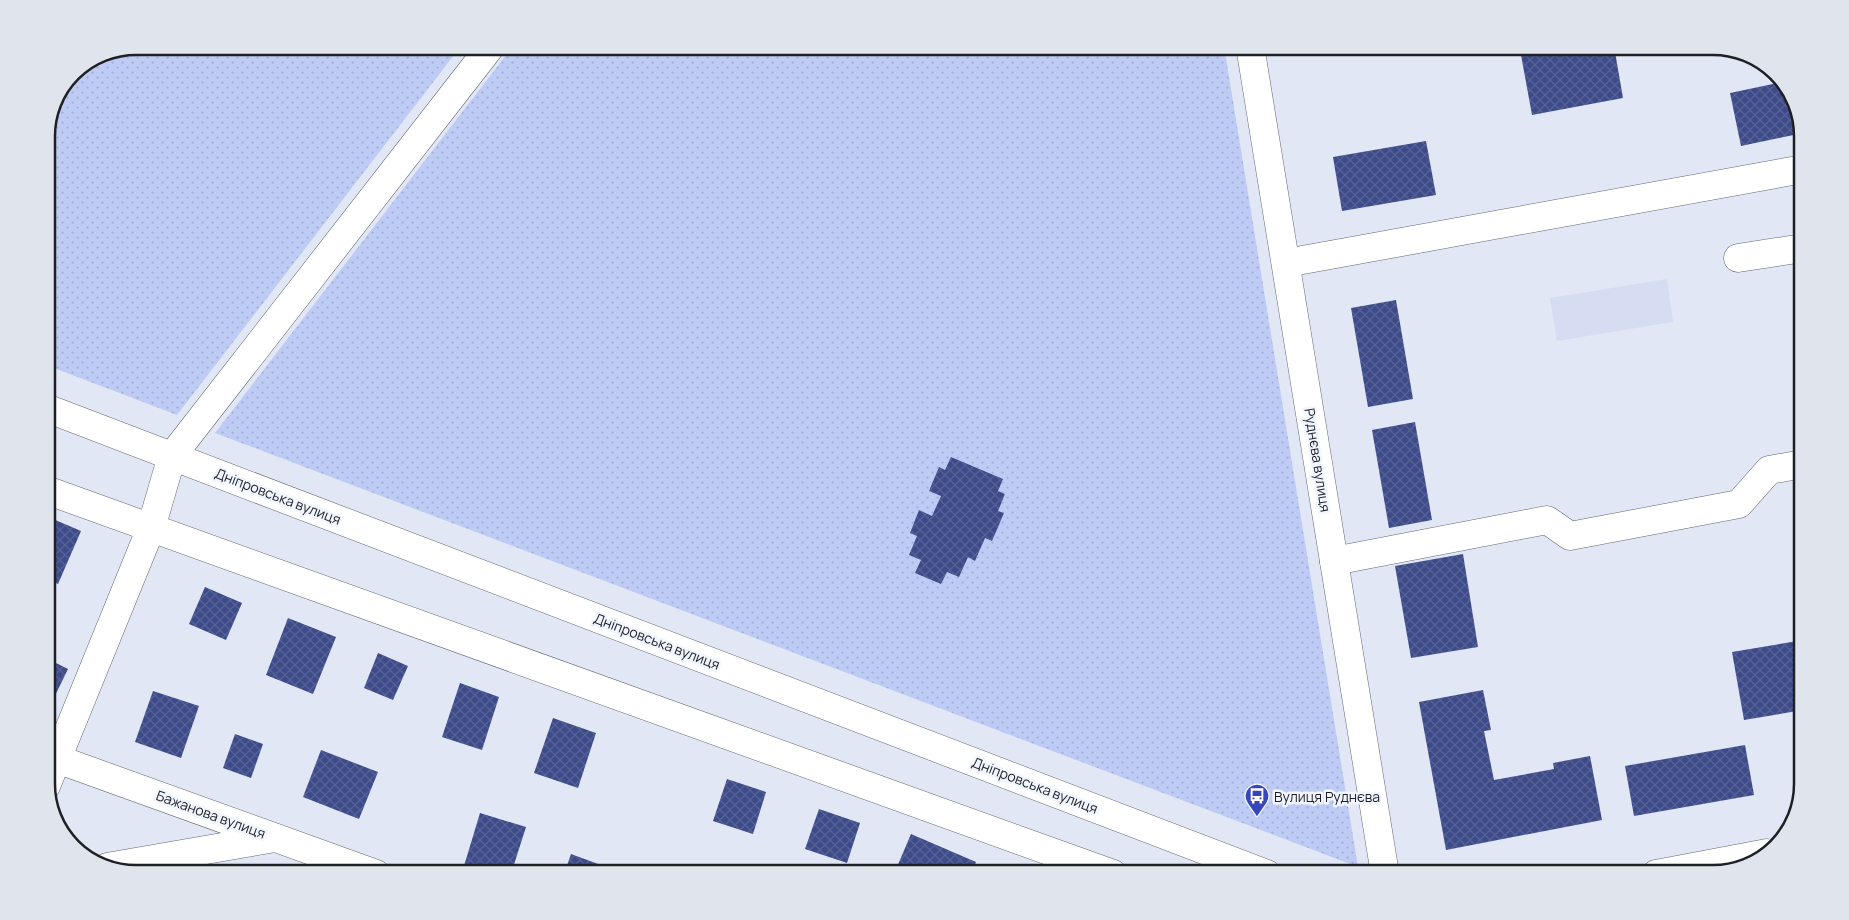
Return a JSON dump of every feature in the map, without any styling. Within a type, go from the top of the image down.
[{"type":"street","points":[[55,750],[151,528],[172,456],[484,55]]},
{"type":"street","name":"Руднєва вулиця","points":[[1251,55],[1384,865]]},
{"type":"street","points":[[1286,263],[1794,171]]},
{"type":"street","points":[[1738,258],[1794,249]]},
{"type":"street","name":"Дніпровська вулиця","points":[[55,411],[1243,865]]},
{"type":"street","points":[[1334,561],[1547,520],[1570,536],[1739,504],[1769,470],[1794,466]]},
{"type":"street","points":[[55,493],[1088,865]]},
{"type":"street","name":"Бажанова вулиця","points":[[55,758],[351,865]]},
{"type":"street","points":[[125,864],[276,838]]},
{"type":"street","points":[[1704,865],[1749,857]]},
{"type":"shaded area","points":[[136,55],[454,55],[177,415],[55,368],[55,131],[61,105],[69,91],[91,69],[105,61]]},
{"type":"shaded area","points":[[506,55],[1225,55],[1358,865],[1353,865],[215,433]]},
{"type":"shaded area","points":[[1667,279],[1673,322],[1557,341],[1550,298]]},
{"type":"building","points":[[1521,55],[1616,55],[1623,98],[1532,115]]},
{"type":"building","points":[[1775,84],[1786,100],[1790,110],[1794,135],[1741,146],[1730,93]]},
{"type":"building","points":[[1426,141],[1436,195],[1342,211],[1333,157]]},
{"type":"building","points":[[1396,300],[1413,399],[1368,407],[1351,308]]},
{"type":"building","points":[[1415,422],[1432,520],[1389,528],[1372,430]]},
{"type":"building","points":[[951,457],[1003,479],[998,491],[1005,494],[998,511],[1004,513],[992,541],[985,538],[975,561],[968,557],[959,577],[947,572],[941,584],[915,573],[921,560],[909,555],[917,536],[910,533],[919,510],[932,516],[941,496],[929,491],[939,467],[945,470]]},
{"type":"building","points":[[55,520],[81,531],[58,584],[55,583]]},
{"type":"building","points":[[1463,554],[1478,647],[1411,658],[1395,566]]},
{"type":"building","points":[[205,587],[242,603],[226,640],[189,624]]},
{"type":"building","points":[[288,618],[336,637],[313,694],[266,675]]},
{"type":"building","points":[[1794,642],[1794,712],[1744,720],[1732,652]]},
{"type":"building","points":[[378,653],[408,666],[393,700],[364,688]]},
{"type":"building","points":[[55,662],[68,669],[55,696]]},
{"type":"building","points":[[460,683],[499,697],[482,750],[442,737]]},
{"type":"building","points":[[1483,690],[1491,730],[1484,731],[1494,780],[1554,769],[1553,763],[1590,756],[1602,820],[1446,850],[1419,702]]},
{"type":"building","points":[[153,691],[199,706],[181,758],[135,742]]},
{"type":"building","points":[[553,718],[596,733],[578,788],[534,773]]},
{"type":"building","points":[[235,734],[263,744],[251,778],[223,768]]},
{"type":"building","points":[[1745,745],[1754,795],[1634,816],[1625,766]]},
{"type":"building","points":[[321,750],[378,772],[359,819],[303,797]]},
{"type":"building","points":[[727,779],[766,792],[753,834],[713,821]]},
{"type":"building","points":[[819,809],[860,823],[847,863],[805,849]]},
{"type":"building","points":[[480,813],[526,827],[514,865],[464,865]]},
{"type":"building","points":[[911,834],[976,862],[975,865],[898,865]]},
{"type":"building","points":[[571,854],[601,865],[567,865]]},
{"type":"place","name":"Вулиця Руднєва","points":[[1257,817]]}]
